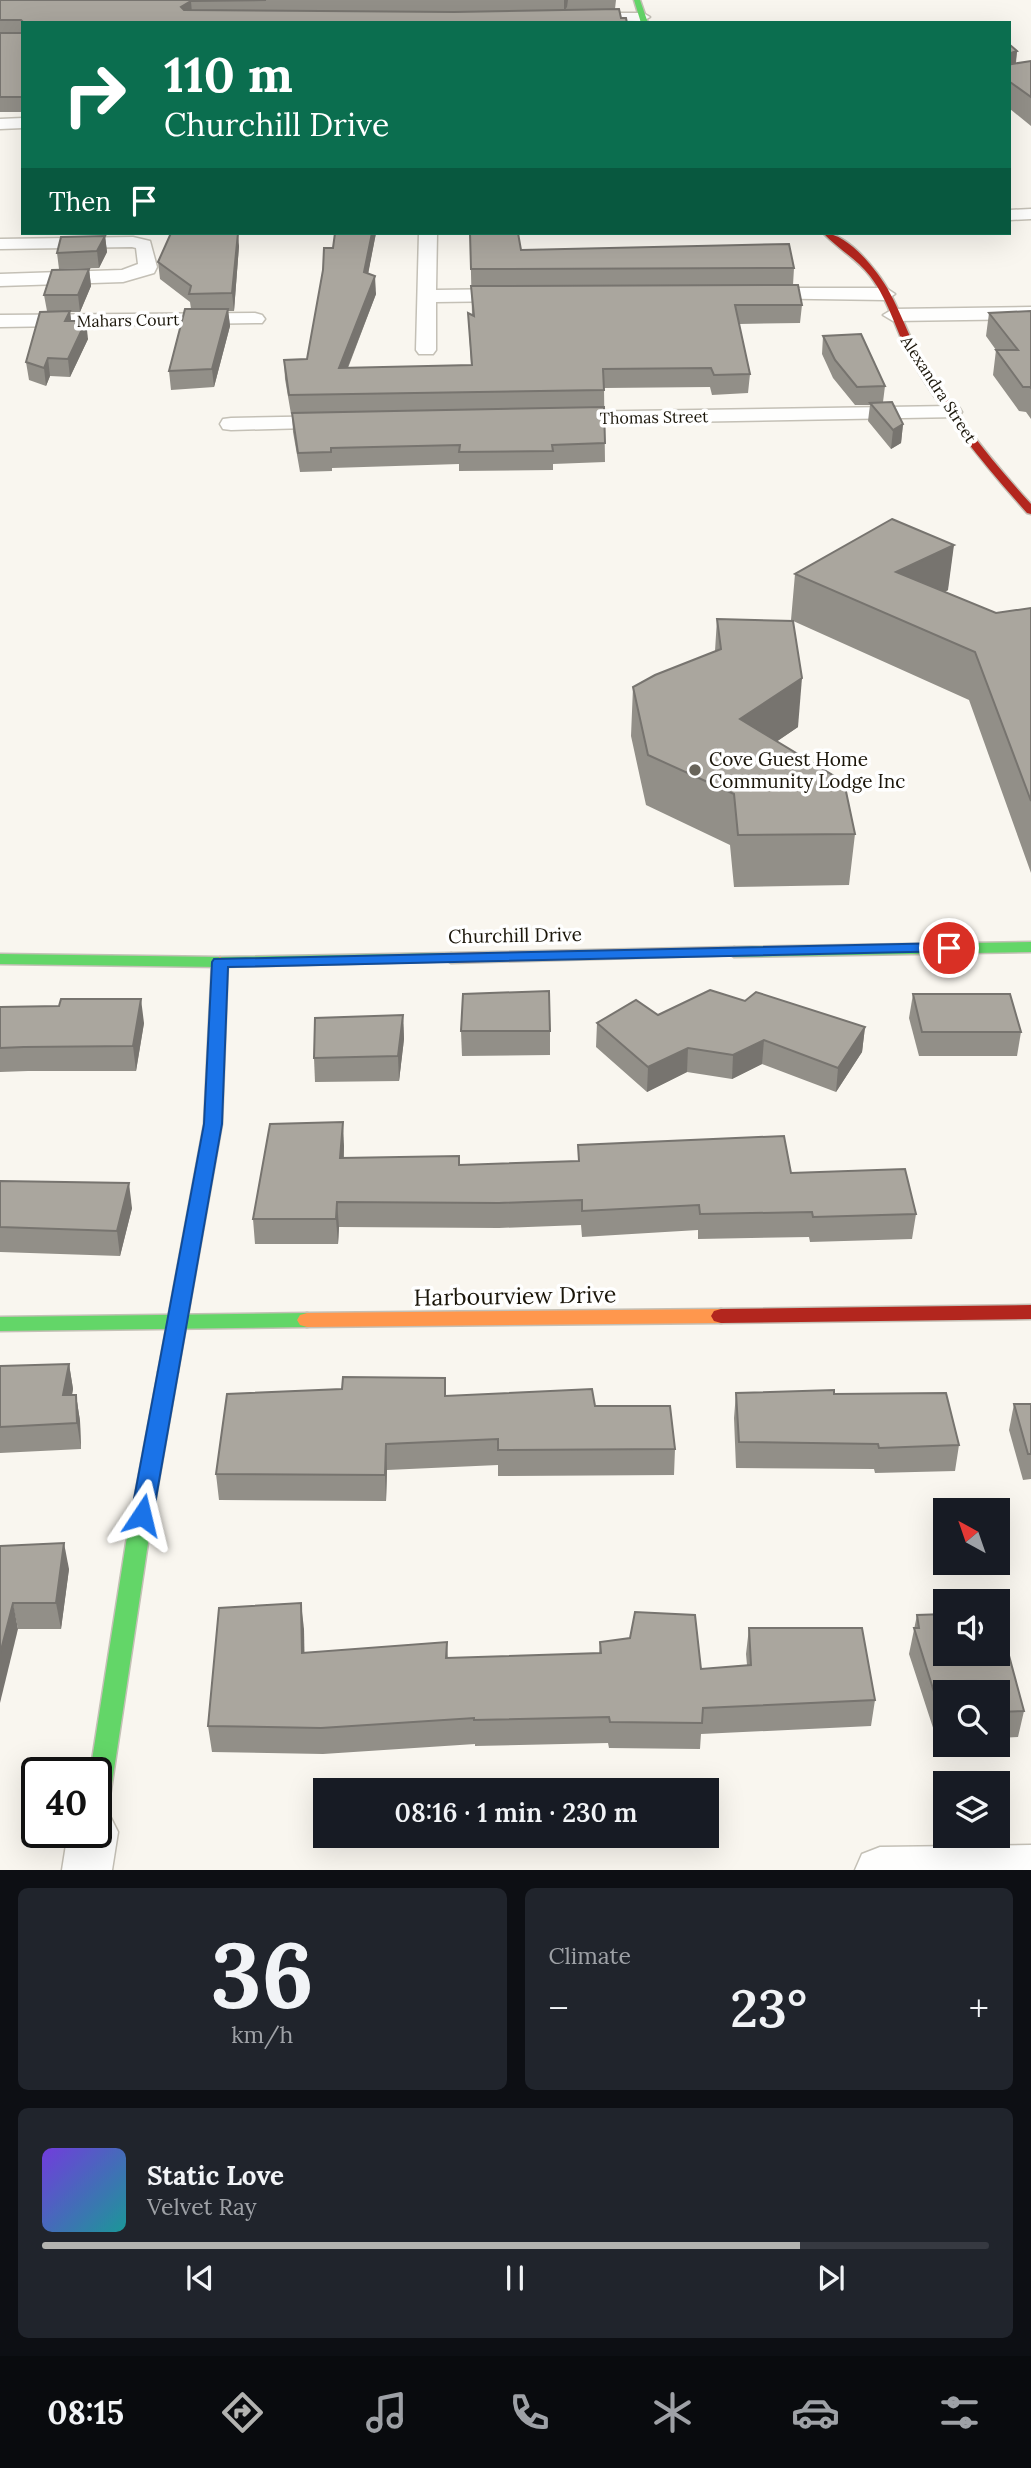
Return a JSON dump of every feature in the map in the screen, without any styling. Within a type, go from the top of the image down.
[{"type":"street","points":[[561,18],[644,20],[637,0]]},
{"type":"street","points":[[0,124],[21,123]]},
{"type":"street","points":[[1011,215],[1031,214]]},
{"type":"street","points":[[426,350],[428,235]]},
{"type":"street","name":"Alexandra Street","points":[[829,235],[854,256],[886,294],[893,315],[918,362],[951,412],[1021,490],[1031,511]]},
{"type":"street","points":[[0,244],[133,242],[144,245],[148,260],[147,269],[123,276],[0,281]]},
{"type":"street","points":[[740,294],[886,294]]},
{"type":"street","points":[[427,296],[536,295]]},
{"type":"street","points":[[893,315],[1031,313]]},
{"type":"street","name":"Mahars Court","points":[[0,321],[255,319]]},
{"type":"street","name":"Thomas Street","points":[[537,419],[951,412]]},
{"type":"street","points":[[232,424],[359,422]]},
{"type":"street","name":"Churchill Drive","points":[[0,960],[220,962],[1031,947]]},
{"type":"street","points":[[104,1757],[137,1542],[213,1124],[220,962]]},
{"type":"street","name":"Harbourview Drive","points":[[0,1324],[1031,1312]]},
{"type":"street","points":[[87,1870],[90,1848]]},
{"type":"street","points":[[880,1870],[1031,1868]]},
{"type":"building","points":[[0,0],[266,0],[191,1],[181,7],[184,10],[454,12],[619,9],[621,18],[626,18],[627,21],[22,21],[0,20]]},
{"type":"building","points":[[0,33],[21,33],[21,97],[0,97]]},
{"type":"building","points":[[1011,53],[1012,64],[1031,61],[1031,97],[1011,83]]},
{"type":"building","points":[[170,235],[238,235],[232,293],[189,294],[191,286],[158,262]]},
{"type":"building","points":[[335,235],[372,235],[364,272],[375,276],[339,368],[472,365],[468,313],[474,316],[471,286],[798,285],[802,305],[735,305],[750,374],[714,375],[711,368],[603,369],[604,390],[289,395],[284,360],[307,359],[323,270],[324,248],[333,248]]},
{"type":"building","points":[[470,235],[518,235],[521,250],[789,244],[794,268],[471,269]]},
{"type":"building","points":[[105,236],[97,251],[57,253],[61,237]]},
{"type":"building","points":[[89,269],[78,295],[44,295],[52,270]]},
{"type":"building","points":[[185,309],[228,309],[212,369],[169,371]]},
{"type":"building","points":[[70,311],[65,321],[86,321],[68,359],[48,358],[44,368],[26,362],[40,312]]},
{"type":"building","points":[[1031,311],[1031,388],[1023,387],[996,350],[1018,350],[989,313]]},
{"type":"building","points":[[861,334],[885,386],[857,387],[835,360],[823,336]]},
{"type":"building","points":[[892,402],[903,424],[893,430],[870,403]]},
{"type":"building","points":[[604,407],[605,443],[552,445],[553,451],[459,452],[460,445],[331,448],[331,452],[298,453],[292,413]]},
{"type":"building","points":[[892,519],[954,545],[896,572],[996,613],[1031,608],[1031,801],[975,652],[795,574]]},
{"type":"building","points":[[717,619],[793,621],[802,678],[740,719],[844,782],[855,834],[738,835],[734,794],[648,755],[633,687],[655,675],[721,649]]},
{"type":"building","points":[[710,990],[745,1001],[756,992],[865,1027],[838,1068],[764,1040],[733,1055],[688,1048],[648,1067],[597,1023],[636,1000],[658,1015]]},
{"type":"building","points":[[549,991],[550,1031],[461,1031],[463,994]]},
{"type":"building","points":[[913,994],[1010,994],[1021,1032],[922,1032]]},
{"type":"building","points":[[61,999],[141,999],[133,1046],[0,1048],[0,1007],[59,1006]]},
{"type":"building","points":[[403,1015],[398,1056],[314,1058],[315,1018]]},
{"type":"building","points":[[343,1122],[340,1158],[459,1156],[459,1165],[579,1161],[578,1145],[784,1136],[791,1173],[905,1169],[916,1214],[813,1217],[812,1212],[700,1214],[699,1205],[582,1211],[582,1200],[499,1203],[337,1202],[336,1219],[253,1219],[270,1124]]},
{"type":"building","points":[[0,1181],[129,1183],[117,1231],[0,1227]]},
{"type":"building","points":[[69,1364],[63,1395],[76,1395],[77,1423],[0,1427],[0,1366]]},
{"type":"building","points":[[343,1377],[445,1378],[445,1396],[592,1389],[595,1406],[670,1406],[675,1449],[498,1450],[498,1439],[386,1444],[385,1475],[216,1474],[227,1394],[342,1389]]},
{"type":"building","points":[[834,1390],[834,1394],[946,1393],[959,1445],[879,1448],[878,1444],[739,1442],[736,1393]]},
{"type":"building","points":[[1014,1404],[1031,1404],[1031,1454],[1028,1454]]},
{"type":"building","points":[[64,1543],[56,1603],[13,1603],[0,1654],[0,1546]]},
{"type":"building","points":[[301,1603],[302,1653],[447,1642],[446,1658],[601,1653],[600,1642],[630,1638],[635,1612],[695,1615],[701,1669],[751,1665],[749,1628],[862,1628],[875,1700],[703,1708],[702,1723],[610,1722],[609,1717],[474,1718],[321,1728],[208,1726],[219,1608]]},
{"type":"building","points":[[933,1614],[933,1666],[1010,1666],[1010,1659],[1024,1711],[1010,1712],[1010,1680],[933,1680],[933,1689],[914,1628],[919,1628],[917,1615]]},
{"type":"traffic: fast","points":[[637,0],[644,21]]},
{"type":"traffic: fast","points":[[734,952],[1031,947]]},
{"type":"traffic: fast","points":[[0,959],[220,962],[451,958]]},
{"type":"traffic: fast","points":[[0,1324],[307,1320]]},
{"type":"traffic: fast","points":[[104,1757],[137,1543],[168,1372]]},
{"type":"traffic: slow","points":[[451,958],[734,952]]},
{"type":"traffic: slow","points":[[168,1372],[213,1124],[220,962]]},
{"type":"traffic: slow","points":[[307,1320],[721,1316]]},
{"type":"traffic: jam","points":[[830,235],[857,256],[876,277],[913,352],[943,402],[985,458],[1031,511]]},
{"type":"traffic: jam","points":[[721,1316],[1031,1312]]},
{"type":"place","name":"Cove Guest Home Community Lodge Inc","points":[[695,770]]},
{"type":"route","points":[[142,1515],[213,1124],[220,962],[949,948]]}]
